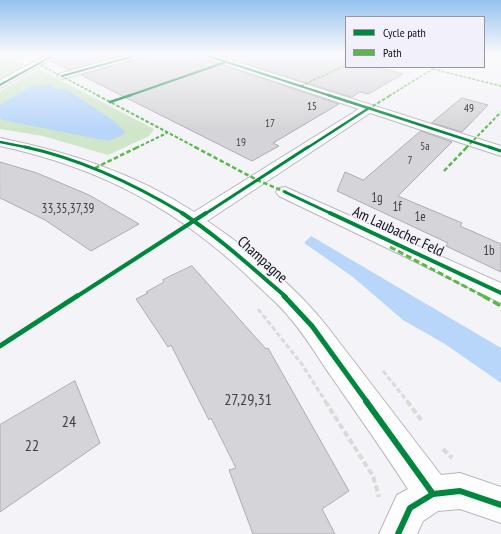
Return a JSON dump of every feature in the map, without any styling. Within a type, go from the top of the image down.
[{"type":"street","points":[[0,85],[11,79]]},
{"type":"street","points":[[279,79],[501,151]]},
{"type":"street","points":[[194,221],[369,108]]},
{"type":"street","name":"Champagne","points":[[0,142],[38,150],[95,168],[168,203],[225,243],[260,273],[301,313],[392,435],[433,494]]},
{"type":"street","name":"Am Laubacher Feld","points":[[285,192],[501,293]]},
{"type":"street","points":[[398,534],[410,508],[433,494],[460,491],[501,506]]},
{"type":"path","points":[[254,304],[306,370],[373,476],[380,501]]},
{"type":"green space","points":[[21,79],[58,79],[154,129],[149,136],[108,155],[43,136],[0,129],[0,91]]},
{"type":"water","points":[[51,84],[54,89],[66,89],[114,121],[125,132],[123,135],[108,141],[3,120],[0,117],[0,105],[31,86]]},
{"type":"water","points":[[311,236],[501,348],[501,383],[445,344],[403,320],[353,277],[304,243]]},
{"type":"building","points":[[89,79],[264,79],[339,104],[273,143],[279,146],[252,161]]},
{"type":"building","points":[[295,79],[394,79],[368,94],[360,92],[352,97]]},
{"type":"building","points":[[462,98],[488,105],[462,132],[432,123]]},
{"type":"building","points":[[421,131],[452,142],[398,196],[462,223],[460,226],[501,244],[501,272],[446,246],[448,243],[337,191],[345,172],[363,180]]},
{"type":"building","points":[[0,162],[37,173],[89,195],[139,224],[91,251],[45,220],[0,198]]},
{"type":"building","points":[[192,266],[266,349],[268,348],[349,491],[322,509],[335,534],[253,534],[229,470],[236,468],[211,418],[209,420],[171,345],[168,347],[136,299],[164,282],[163,280]]},
{"type":"building","points":[[75,381],[100,443],[0,512],[0,425]]},
{"type":"marked path","points":[[67,79],[257,180],[288,193]]},
{"type":"marked path","points":[[301,86],[316,79]]},
{"type":"marked path","points":[[368,109],[417,79]]},
{"type":"marked path","points":[[473,79],[501,86]]},
{"type":"marked path","points":[[444,171],[501,112]]},
{"type":"marked path","points":[[95,168],[167,133]]},
{"type":"marked path","points":[[390,247],[501,306]]},
{"type":"cycle path","points":[[0,85],[11,79]]},
{"type":"cycle path","points":[[110,102],[177,79]]},
{"type":"cycle path","points":[[279,79],[501,151]]},
{"type":"cycle path","points":[[0,346],[369,108]]},
{"type":"cycle path","points":[[0,142],[39,150],[114,176],[149,194],[216,236],[292,303],[306,319],[433,494]]},
{"type":"cycle path","points":[[285,192],[501,293]]},
{"type":"cycle path","points":[[398,534],[410,508],[433,494],[460,491],[501,505]]}]
